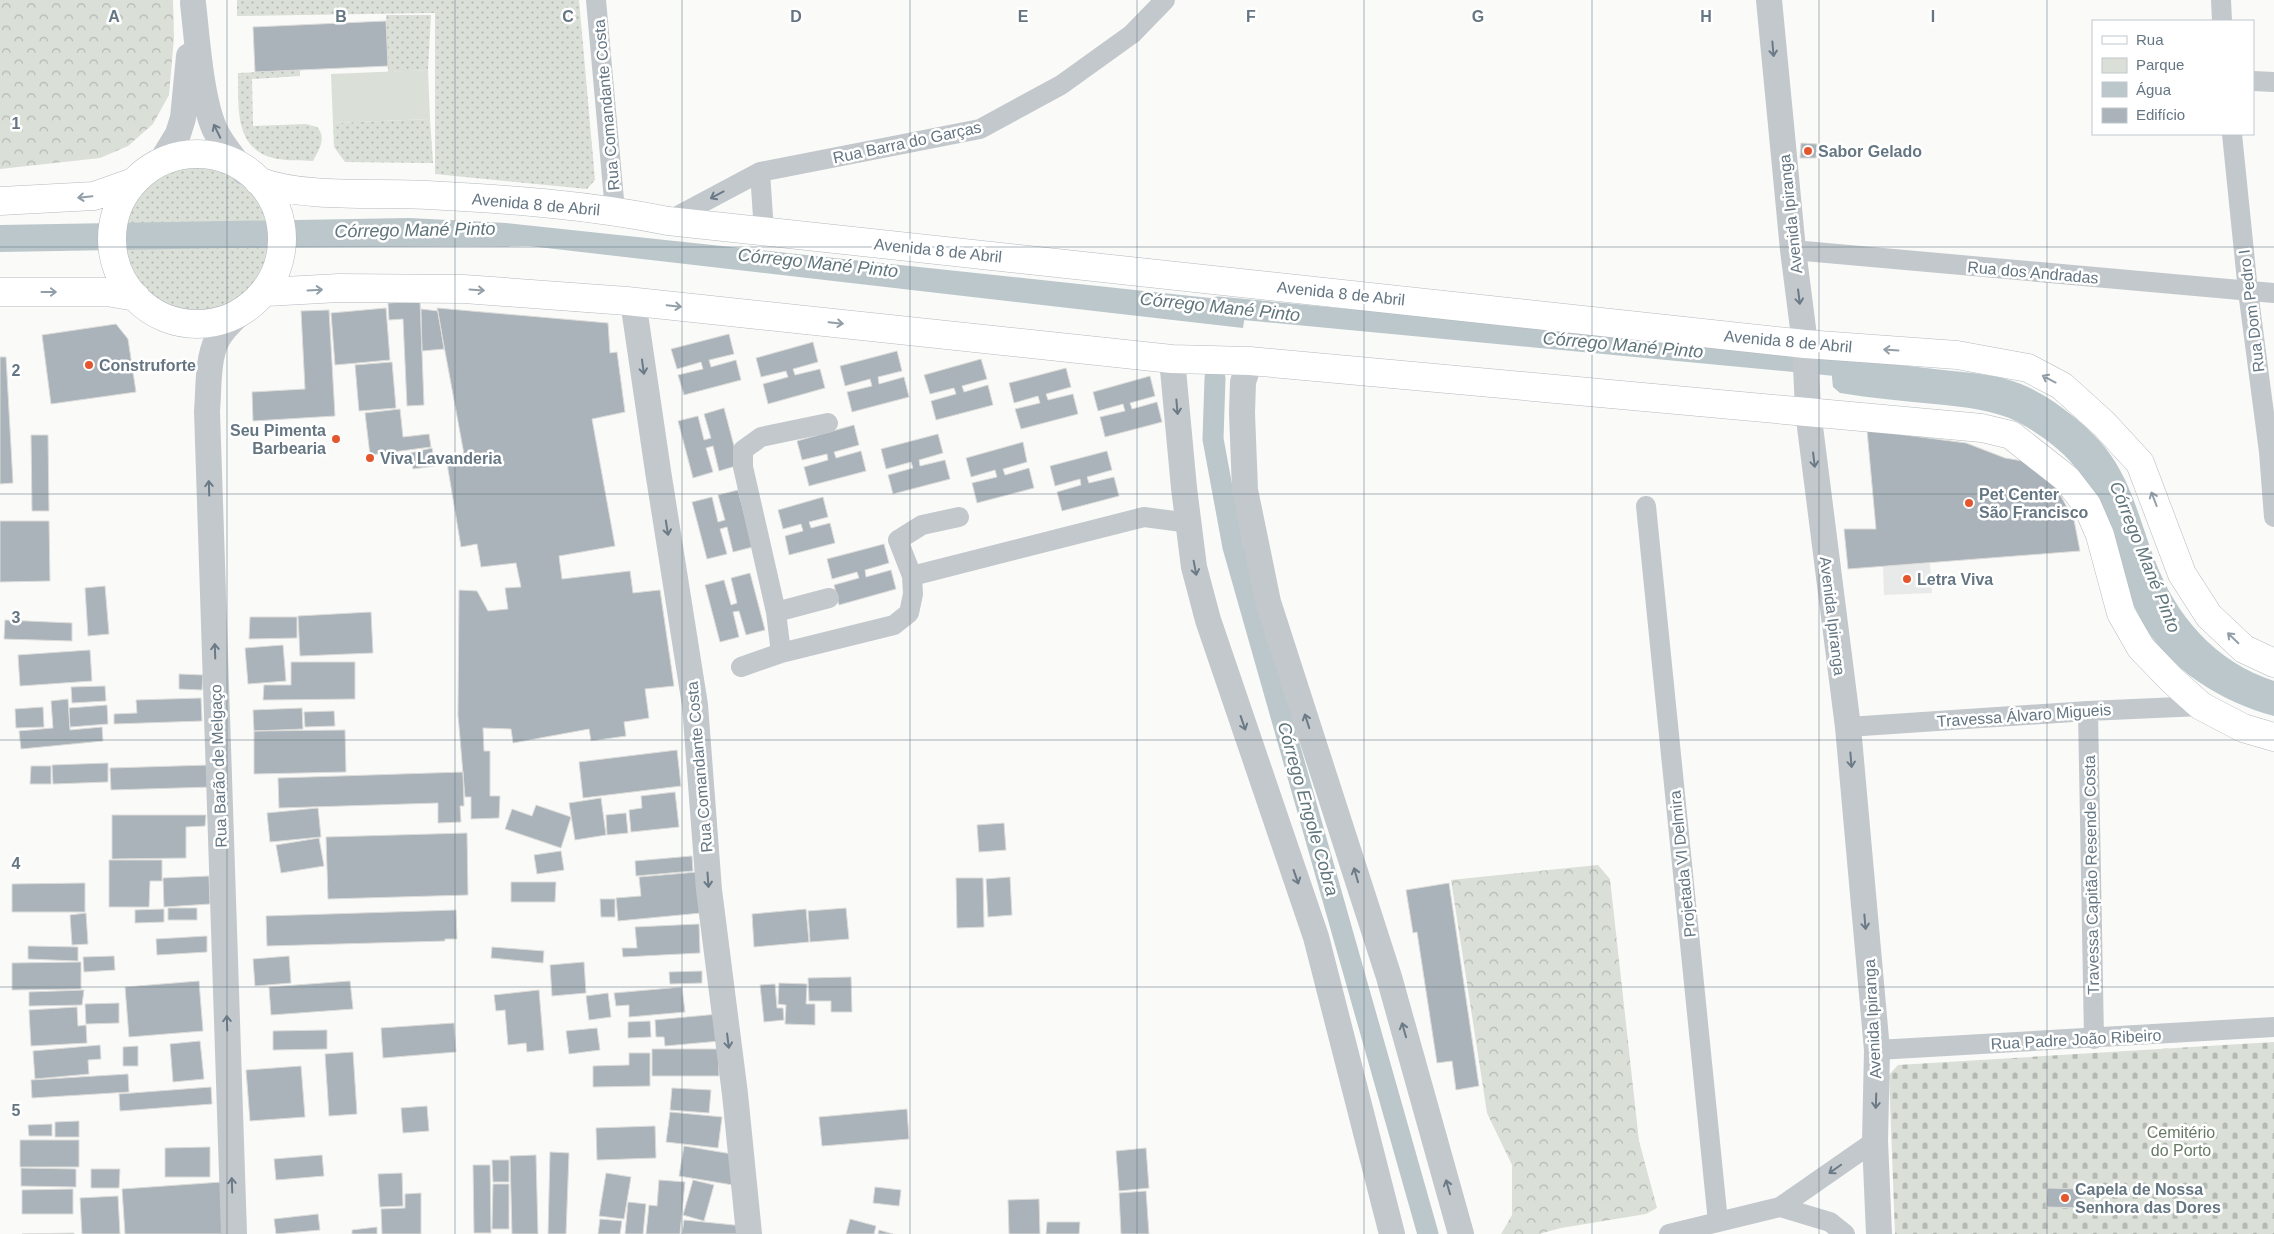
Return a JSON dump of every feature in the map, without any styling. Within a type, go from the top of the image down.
[{"type":"main road","name":"Avenida 8 de Abril","points":[[251,176],[274,200],[282,215],[284,244],[282,258],[276,277],[266,292],[243,310],[215,321],[188,322],[160,312],[136,297],[123,282],[112,263],[109,238],[116,205],[131,183],[147,170],[161,162],[192,155],[210,157],[251,176],[288,189],[427,195],[615,211],[668,221],[764,232],[1805,346],[1957,355],[2028,368],[2062,386],[2104,424],[2140,463],[2182,574],[2209,616],[2244,649],[2274,663]]},
{"type":"main road","name":"Avenida 8 de Abril","points":[[0,201],[94,196],[131,183]]},
{"type":"main road","points":[[266,292],[338,288],[464,289],[633,301],[1172,359],[1250,361],[1808,408],[1982,428],[2011,435],[2068,479],[2087,506],[2100,535],[2121,613],[2141,648],[2201,706],[2243,728],[2274,737]]},
{"type":"main road","name":"Avenida 8 de Abril","points":[[0,292],[107,292],[136,297]]},
{"type":"street","name":"Rua Comandante Costa","points":[[596,0],[615,211]]},
{"type":"street","name":"Rua Barra do Garças","points":[[668,221],[760,172],[980,129],[1061,85],[1132,34],[1165,0]]},
{"type":"street","name":"Avenida Ipiranga","points":[[1769,0],[1793,250],[1805,346],[1808,408],[1848,727],[1877,1050],[1875,1141],[1879,1234]]},
{"type":"street","points":[[2220,0],[2222,20]]},
{"type":"street","points":[[161,162],[178,134],[183,118],[193,1]]},
{"type":"street","points":[[193,1],[208,110],[214,129],[251,176]]},
{"type":"street","points":[[2254,80],[2274,82]]},
{"type":"street","name":"Rua Dom Pedro I","points":[[2232,135],[2248,291],[2272,453],[2274,517]]},
{"type":"street","points":[[760,172],[764,232]]},
{"type":"street","name":"Rua dos Andradas","points":[[1793,250],[2274,293]]},
{"type":"street","name":"Rua Comandante Costa","points":[[633,301],[695,705],[709,890],[749,1234]]},
{"type":"street","name":"Rua Barão de Melgaço","points":[[234,1234],[206,411],[211,359],[216,341],[243,310]]},
{"type":"street","points":[[1172,359],[1184,488],[1190,523],[1194,567],[1208,620],[1316,937],[1392,1234]]},
{"type":"street","points":[[1250,361],[1243,382],[1242,413],[1245,490],[1268,602],[1389,977],[1461,1234]]},
{"type":"street","points":[[781,653],[776,612],[743,467],[743,450],[761,437],[828,423]]},
{"type":"street","name":"Projetada VI Delmira","points":[[1646,506],[1718,1222]]},
{"type":"street","points":[[741,667],[781,653],[894,626],[909,613],[913,594],[912,576],[898,540],[922,525],[959,517]]},
{"type":"street","points":[[912,576],[1144,517],[1190,523]]},
{"type":"street","points":[[776,612],[829,598]]},
{"type":"street","name":"Travessa Álvaro Migueis","points":[[1848,727],[2088,710],[2201,706]]},
{"type":"street","name":"Travessa Capitão Resende Costa","points":[[2088,710],[2094,1038]]},
{"type":"street","name":"Rua Padre João Ribeiro","points":[[1877,1050],[2274,1027]]},
{"type":"street","points":[[1669,1234],[1780,1207],[1875,1141]]},
{"type":"street","points":[[1780,1207],[1830,1222],[1845,1234]]},
{"type":"shaded area","name":"Letra Viva","points":[[1930,563],[1932,593],[1884,595],[1883,566]]},
{"type":"green space","points":[[0,0],[173,0],[174,37],[169,95],[153,124],[128,146],[100,158],[0,169]]},
{"type":"green space","points":[[237,0],[579,0],[595,180],[587,189],[435,174],[435,13],[237,16]]},
{"type":"green space","points":[[386,15],[431,15],[428,70],[388,72]]},
{"type":"green space","points":[[300,70],[300,76],[252,79],[253,126],[306,124],[317,127],[322,139],[320,148],[313,161],[282,160],[263,154],[253,147],[246,138],[239,113],[238,73]]},
{"type":"green space","points":[[428,70],[430,119],[333,123],[331,74]]},
{"type":"green space","points":[[430,119],[433,163],[345,162],[334,147],[333,123]]},
{"type":"green space","points":[[197,161],[226,167],[240,174],[251,184],[261,195],[268,209],[274,238],[268,267],[261,281],[251,292],[240,302],[226,309],[197,315],[168,309],[154,302],[143,292],[133,281],[126,267],[120,238],[126,209],[133,195],[143,184],[154,174],[168,167]]},
{"type":"green space","points":[[1598,865],[1610,879],[1639,1141],[1657,1208],[1646,1214],[1561,1228],[1539,1234],[1501,1234],[1512,1215],[1512,1165],[1487,1113],[1451,880]]},
{"type":"green space","name":"Cemitério do Porto","points":[[2274,1042],[2274,1234],[1895,1234],[1889,1075],[1898,1065]]},
{"type":"water","name":"Córrego Mané Pinto","points":[[409,218],[506,223],[1247,302],[1243,328],[529,246],[0,252],[0,225]]},
{"type":"water","points":[[1841,359],[1973,373],[2002,378],[2033,389],[2071,414],[2104,446],[2126,481],[2163,579],[2173,599],[2186,617],[2200,634],[2233,662],[2253,673],[2274,681],[2274,716],[2235,702],[2199,682],[2167,655],[2153,639],[2133,604],[2098,507],[2089,489],[2067,457],[2052,444],[2018,422],[1987,411],[1840,393],[1833,387],[1831,368],[1834,361]]},
{"type":"building","points":[[386,21],[388,66],[255,72],[253,27]]},
{"type":"building","name":"Sabor Gelado","points":[[1801,143],[1817,144],[1816,158],[1800,158]]},
{"type":"building","points":[[420,301],[424,405],[407,406],[403,319],[389,320],[388,303]]},
{"type":"building","points":[[386,308],[390,360],[335,365],[331,313]]},
{"type":"building","points":[[437,308],[608,323],[610,353],[617,352],[625,412],[592,419],[615,546],[559,556],[562,579],[630,571],[633,593],[660,590],[674,686],[645,689],[649,718],[624,722],[626,736],[591,741],[589,729],[513,743],[511,729],[483,728],[484,751],[490,751],[490,796],[500,796],[499,818],[471,819],[471,797],[465,797],[458,715],[459,590],[477,591],[488,611],[508,609],[505,588],[521,587],[516,563],[481,567],[477,544],[461,547],[446,457],[464,454]]},
{"type":"building","points":[[421,309],[438,311],[444,349],[422,351]]},
{"type":"building","points":[[329,310],[335,416],[253,421],[252,392],[305,389],[301,311]]},
{"type":"building","name":"Construforte","points":[[116,324],[128,339],[136,392],[51,404],[42,335]]},
{"type":"building","points":[[729,334],[734,354],[709,360],[711,367],[736,360],[741,380],[684,395],[678,375],[703,369],[701,362],[677,369],[671,349]]},
{"type":"building","points":[[813,342],[818,362],[793,369],[795,375],[820,369],[825,388],[768,404],[763,384],[788,377],[786,371],[761,377],[756,358]]},
{"type":"building","points":[[897,351],[902,371],[878,377],[879,384],[904,377],[909,397],[852,412],[847,392],[872,386],[870,379],[845,386],[840,366]]},
{"type":"building","points":[[0,357],[6,357],[13,483],[0,484]]},
{"type":"building","points":[[981,359],[987,379],[962,386],[964,392],[988,385],[993,405],[936,420],[931,401],[956,394],[954,388],[930,394],[924,375]]},
{"type":"building","points":[[392,362],[396,408],[359,411],[355,365]]},
{"type":"building","points":[[1066,368],[1071,387],[1046,394],[1048,400],[1073,394],[1078,414],[1021,429],[1015,409],[1040,403],[1038,396],[1014,403],[1009,383]]},
{"type":"building","points":[[1150,376],[1155,396],[1130,403],[1132,409],[1157,402],[1162,422],[1105,437],[1100,417],[1125,411],[1123,404],[1098,411],[1093,392]]},
{"type":"building","points":[[724,408],[739,465],[719,471],[713,446],[706,448],[713,472],[693,478],[678,421],[698,416],[704,440],[711,438],[704,414]]},
{"type":"building","points":[[400,409],[403,437],[429,434],[431,447],[370,455],[365,413]]},
{"type":"building","points":[[854,425],[859,445],[834,452],[836,458],[861,451],[866,471],[809,486],[804,467],[828,460],[827,454],[802,460],[797,441]]},
{"type":"building","name":"Pet Center São Francisco","points":[[1867,430],[1966,443],[2005,458],[2029,462],[2056,487],[2074,520],[2080,551],[1848,569],[1844,529],[1876,529]]},
{"type":"building","points":[[938,434],[943,453],[919,460],[920,466],[945,460],[950,479],[893,494],[888,475],[913,468],[911,462],[886,469],[881,449]]},
{"type":"building","points":[[31,435],[48,435],[49,511],[32,511]]},
{"type":"building","points":[[1023,442],[1027,462],[1003,469],[1005,475],[1029,468],[1034,488],[977,503],[972,483],[997,477],[995,470],[971,477],[966,458]]},
{"type":"building","points":[[432,448],[435,466],[413,469],[410,453]]},
{"type":"building","points":[[1107,451],[1112,470],[1087,477],[1089,483],[1114,477],[1119,496],[1062,511],[1057,492],[1081,485],[1080,479],[1055,486],[1050,466]]},
{"type":"building","points":[[738,490],[753,547],[733,552],[727,527],[720,529],[727,554],[707,559],[692,502],[712,497],[718,522],[725,520],[718,495]]},
{"type":"building","points":[[823,497],[828,517],[809,522],[811,528],[830,523],[835,543],[789,555],[785,536],[803,531],[801,524],[783,529],[778,510]]},
{"type":"building","points":[[0,521],[49,521],[50,581],[0,582]]},
{"type":"building","points":[[884,544],[889,563],[865,570],[866,577],[891,570],[896,589],[839,605],[834,585],[859,578],[857,572],[832,579],[827,559]]},
{"type":"building","points":[[750,573],[765,630],[746,635],[739,611],[733,612],[739,637],[720,642],[705,585],[724,580],[731,605],[737,603],[731,578]]},
{"type":"building","points":[[105,586],[109,634],[88,636],[85,588]]},
{"type":"building","points":[[371,612],[373,653],[300,656],[298,616]]},
{"type":"building","points":[[250,617],[297,617],[297,638],[249,639]]},
{"type":"building","points":[[5,620],[72,623],[72,641],[4,639]]},
{"type":"building","points":[[283,645],[286,681],[248,684],[245,648]]},
{"type":"building","points":[[90,650],[92,681],[20,686],[18,655]]},
{"type":"building","points":[[291,662],[355,662],[355,699],[263,700],[264,685],[291,685]]},
{"type":"building","points":[[179,674],[203,675],[202,690],[179,689]]},
{"type":"building","points":[[105,686],[106,701],[72,703],[71,687]]},
{"type":"building","points":[[201,698],[202,721],[114,724],[114,714],[137,713],[136,700]]},
{"type":"building","points":[[68,699],[70,730],[102,727],[103,741],[21,749],[19,731],[53,728],[51,701]]},
{"type":"building","points":[[107,705],[108,724],[70,727],[69,708]]},
{"type":"building","points":[[43,707],[44,727],[16,728],[15,709]]},
{"type":"building","points":[[302,708],[303,729],[254,731],[253,710]]},
{"type":"building","points":[[334,711],[335,726],[305,727],[304,712]]},
{"type":"building","points":[[345,730],[346,772],[254,774],[254,731]]},
{"type":"building","points":[[677,750],[681,786],[583,798],[579,762]]},
{"type":"building","points":[[108,763],[108,782],[53,784],[52,765]]},
{"type":"building","points":[[210,765],[211,787],[111,790],[110,768]]},
{"type":"building","points":[[31,766],[51,766],[51,784],[30,784]]},
{"type":"building","points":[[463,772],[464,806],[460,806],[461,822],[438,823],[438,803],[279,808],[278,778]]},
{"type":"building","points":[[675,792],[679,827],[631,832],[629,810],[642,808],[641,796]]},
{"type":"building","points":[[601,798],[606,835],[575,840],[569,803]]},
{"type":"building","points":[[536,805],[571,817],[561,848],[505,829],[512,809],[532,816]]},
{"type":"building","points":[[318,808],[321,837],[270,842],[267,813]]},
{"type":"building","points":[[626,813],[628,833],[607,835],[606,815]]},
{"type":"building","points":[[112,815],[206,815],[205,826],[186,827],[186,858],[112,859]]},
{"type":"building","points":[[1004,823],[1006,850],[979,852],[977,825]]},
{"type":"building","points":[[467,833],[468,895],[328,899],[326,837]]},
{"type":"building","points":[[319,838],[324,866],[281,873],[276,845]]},
{"type":"building","points":[[561,851],[564,870],[537,874],[534,855]]},
{"type":"building","points":[[692,856],[693,871],[636,876],[635,861]]},
{"type":"building","points":[[109,860],[162,860],[162,881],[150,881],[149,907],[109,907]]},
{"type":"building","points":[[697,872],[701,913],[618,921],[616,898],[641,896],[639,877]]},
{"type":"building","points":[[209,876],[210,904],[164,907],[163,878]]},
{"type":"building","points":[[1010,877],[1012,915],[988,917],[986,879]]},
{"type":"building","points":[[956,878],[983,878],[984,927],[957,928]]},
{"type":"building","points":[[511,882],[556,882],[555,902],[511,902]]},
{"type":"building","points":[[85,883],[85,912],[12,912],[12,884]]},
{"type":"building","points":[[1449,883],[1479,1086],[1456,1090],[1452,1061],[1437,1063],[1417,932],[1413,933],[1406,890]]},
{"type":"building","points":[[600,899],[615,899],[615,917],[601,917]]},
{"type":"building","points":[[168,908],[197,908],[197,920],[168,920]]},
{"type":"building","points":[[846,908],[849,939],[810,942],[808,911]]},
{"type":"building","points":[[164,909],[164,922],[135,923],[135,910]]},
{"type":"building","points":[[806,909],[809,942],[754,947],[752,914]]},
{"type":"building","points":[[456,910],[457,939],[445,939],[445,941],[267,946],[266,916]]},
{"type":"building","points":[[86,913],[88,944],[72,945],[70,915]]},
{"type":"building","points":[[699,924],[700,953],[623,957],[622,948],[637,948],[635,927]]},
{"type":"building","points":[[207,936],[207,952],[157,955],[156,939]]},
{"type":"building","points":[[28,946],[78,947],[78,961],[28,959]]},
{"type":"building","points":[[492,947],[544,951],[543,963],[491,958]]},
{"type":"building","points":[[114,956],[115,970],[84,972],[83,957]]},
{"type":"building","points":[[289,956],[291,983],[255,986],[253,959]]},
{"type":"building","points":[[81,962],[81,989],[12,990],[12,963]]},
{"type":"building","points":[[584,962],[586,993],[552,996],[550,965]]},
{"type":"building","points":[[702,971],[702,983],[670,984],[669,972]]},
{"type":"building","points":[[851,977],[852,1012],[831,1012],[831,1001],[809,1001],[808,978]]},
{"type":"building","points":[[199,981],[203,1031],[129,1037],[125,987]]},
{"type":"building","points":[[350,981],[353,1009],[271,1015],[269,987]]},
{"type":"building","points":[[779,983],[807,984],[806,1004],[815,1004],[815,1025],[785,1024],[786,1005],[778,1004]]},
{"type":"building","points":[[775,984],[777,1008],[783,1008],[784,1020],[764,1022],[760,985]]},
{"type":"building","points":[[682,987],[685,1012],[629,1017],[629,1005],[616,1006],[614,993]]},
{"type":"building","points":[[84,990],[82,1005],[29,1006],[29,992]]},
{"type":"building","points":[[539,990],[544,1050],[527,1052],[526,1043],[508,1045],[505,1010],[496,1011],[494,995]]},
{"type":"building","points":[[608,993],[611,1017],[589,1020],[586,996]]},
{"type":"building","points":[[119,1003],[119,1023],[86,1024],[85,1004]]},
{"type":"building","points":[[77,1007],[78,1026],[86,1025],[87,1043],[31,1046],[29,1010]]},
{"type":"building","points":[[718,1014],[720,1041],[665,1046],[664,1037],[656,1037],[655,1020]]},
{"type":"building","points":[[650,1021],[651,1037],[628,1038],[628,1022]]},
{"type":"building","points":[[454,1023],[456,1052],[383,1058],[381,1028]]},
{"type":"building","points":[[597,1028],[600,1050],[569,1054],[566,1031]]},
{"type":"building","points":[[327,1030],[327,1049],[273,1050],[273,1031]]},
{"type":"building","points":[[200,1041],[204,1079],[173,1082],[170,1044]]},
{"type":"building","points":[[100,1045],[101,1059],[88,1060],[89,1074],[35,1079],[33,1051]]},
{"type":"building","points":[[138,1046],[138,1066],[123,1066],[123,1047]]},
{"type":"building","points":[[652,1049],[718,1049],[719,1076],[652,1076]]},
{"type":"building","points":[[353,1052],[357,1114],[329,1116],[325,1054]]},
{"type":"building","points":[[629,1053],[650,1053],[650,1086],[593,1087],[593,1066],[629,1065]]},
{"type":"building","points":[[301,1066],[305,1117],[250,1121],[246,1070]]},
{"type":"building","points":[[128,1074],[129,1092],[32,1098],[31,1080]]},
{"type":"building","points":[[211,1087],[212,1104],[120,1111],[119,1094]]},
{"type":"building","points":[[672,1088],[711,1090],[709,1113],[670,1110]]},
{"type":"building","points":[[427,1106],[429,1131],[403,1133],[401,1108]]},
{"type":"building","points":[[907,1109],[909,1139],[822,1146],[819,1117]]},
{"type":"building","points":[[670,1112],[722,1117],[718,1148],[666,1142]]},
{"type":"building","points":[[79,1121],[79,1137],[55,1137],[55,1122]]},
{"type":"building","points":[[52,1124],[52,1136],[29,1136],[28,1125]]},
{"type":"building","points":[[655,1126],[656,1158],[597,1160],[596,1128]]},
{"type":"building","points":[[20,1140],[79,1140],[79,1167],[20,1167]]},
{"type":"building","points":[[684,1146],[738,1155],[733,1185],[679,1176]]},
{"type":"building","points":[[210,1147],[210,1177],[165,1177],[165,1148]]},
{"type":"building","points":[[1146,1148],[1149,1188],[1119,1191],[1116,1151]]},
{"type":"building","points":[[550,1152],[569,1153],[566,1234],[548,1234]]},
{"type":"building","points":[[322,1155],[324,1176],[276,1180],[274,1159]]},
{"type":"building","points":[[536,1155],[538,1234],[512,1234],[510,1156]]},
{"type":"building","points":[[492,1160],[509,1160],[509,1182],[493,1182]]},
{"type":"building","points":[[473,1165],[490,1165],[491,1233],[474,1233]]},
{"type":"building","points":[[21,1168],[76,1169],[76,1187],[21,1186]]},
{"type":"building","points":[[91,1169],[120,1169],[119,1188],[91,1188]]},
{"type":"building","points":[[402,1173],[403,1206],[380,1207],[378,1174]]},
{"type":"building","points":[[606,1173],[631,1177],[624,1219],[599,1216]]},
{"type":"building","points":[[659,1180],[685,1182],[680,1234],[646,1234],[649,1205],[657,1206]]},
{"type":"building","points":[[693,1180],[714,1185],[704,1221],[683,1215]]},
{"type":"building","points":[[222,1182],[225,1234],[125,1234],[122,1189]]},
{"type":"building","points":[[493,1184],[509,1184],[509,1229],[492,1229]]},
{"type":"building","points":[[875,1187],[901,1190],[899,1206],[873,1203]]},
{"type":"building","name":"Capela de Nossa Senhora das Dores","points":[[2047,1188],[2083,1189],[2083,1208],[2046,1207]]},
{"type":"building","points":[[73,1189],[73,1214],[22,1214],[22,1190]]},
{"type":"building","points":[[1146,1191],[1149,1234],[1121,1234],[1119,1193]]},
{"type":"building","points":[[421,1193],[421,1234],[382,1234],[381,1209],[405,1208],[405,1194]]},
{"type":"building","points":[[118,1196],[120,1234],[82,1234],[80,1198]]},
{"type":"building","points":[[1039,1199],[1040,1234],[1009,1234],[1008,1200]]},
{"type":"building","points":[[628,1202],[646,1204],[643,1234],[625,1234]]},
{"type":"building","points":[[318,1214],[320,1230],[276,1234],[274,1219]]},
{"type":"building","points":[[600,1219],[622,1221],[620,1234],[598,1234]]},
{"type":"building","points":[[850,1219],[876,1226],[874,1234],[846,1234]]},
{"type":"building","points":[[684,1220],[744,1226],[743,1234],[682,1234]]},
{"type":"building","points":[[1047,1222],[1080,1222],[1079,1234],[1046,1234]]},
{"type":"building","points":[[377,1227],[377,1234],[352,1234],[352,1230]]},
{"type":"building","points":[[879,1230],[893,1234],[878,1234]]},
{"type":"building","points":[[74,1233],[74,1234],[22,1234]]},
{"type":"waterway","name":"Córrego Mané Pinto","points":[[1218,307],[1862,368]]},
{"type":"waterway","name":"Córrego Engole Cobra","points":[[1215,378],[1213,439],[1233,547],[1428,1234]]},
{"type":"place","name":"Sabor Gelado","points":[[1808,151]]},
{"type":"place","name":"Construforte","points":[[89,365]]},
{"type":"place","name":"Seu Pimenta Barbearia","points":[[336,439]]},
{"type":"place","name":"Viva Lavanderia","points":[[370,458]]},
{"type":"place","name":"Pet Center São Francisco","points":[[1969,503]]},
{"type":"place","name":"Letra Viva","points":[[1907,579]]},
{"type":"place","name":"Capela de Nossa Senhora das Dores","points":[[2065,1198]]}]
